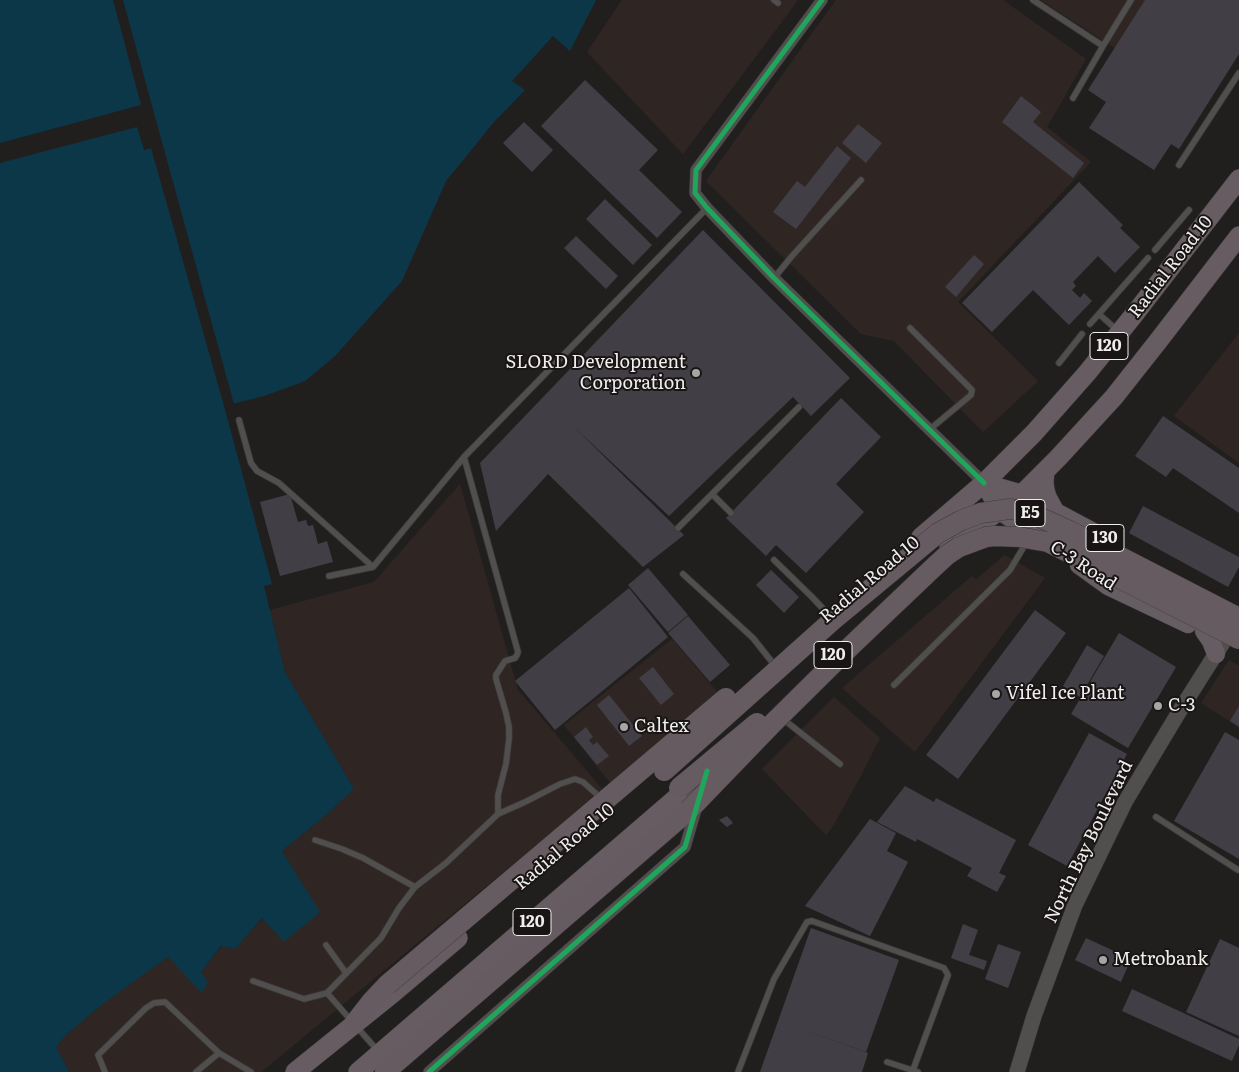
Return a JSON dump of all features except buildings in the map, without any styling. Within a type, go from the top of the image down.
[{"type":"highway","name":"Radial Road 10","points":[[295,1072],[393,993],[611,808],[772,662],[831,618],[984,483],[1034,433],[1087,373],[1239,179]]},
{"type":"highway","name":"Radial Road 10","points":[[358,1072],[386,1063],[707,771],[946,549],[1022,494],[1114,397],[1239,236]]},
{"type":"highway","points":[[1045,471],[1045,490],[1055,512]]},
{"type":"highway","name":"E5","points":[[831,618],[938,533],[973,516],[989,511],[1009,509],[1026,512],[1070,531],[1239,618]]},
{"type":"highway","points":[[959,540],[982,533],[1006,530],[1031,532]]},
{"type":"highway","name":"E5","points":[[853,644],[947,555],[971,542],[995,536],[1019,537],[1048,542],[1230,646]]},
{"type":"highway","points":[[664,771],[831,618]]},
{"type":"highway","points":[[354,1024],[372,1001],[388,985],[735,690],[831,618]]},
{"type":"highway","points":[[679,788],[853,644]]},
{"type":"highway","points":[[386,1063],[689,810],[770,725],[853,644]]},
{"type":"highway","points":[[685,742],[707,771]]},
{"type":"main road","name":"C-3 Road","points":[[984,483],[1022,494],[1239,609]]},
{"type":"main road","name":"C-3 Road","points":[[984,483],[1000,511],[1108,586],[1204,631],[1212,641],[1230,646]]},
{"type":"main road","name":"North Bay Boulevard","points":[[1017,1072],[1034,1016],[1075,905],[1125,802],[1179,712],[1230,646],[1239,618]]},
{"type":"street","points":[[822,0],[696,170],[695,193],[774,278],[984,483]]},
{"type":"street","points":[[430,1072],[685,848],[707,771]]},
{"type":"lane","points":[[1033,0],[1103,46]]},
{"type":"lane","points":[[1073,98],[1131,0]]},
{"type":"lane","points":[[1179,165],[1239,73]]},
{"type":"lane","points":[[774,278],[861,180]]},
{"type":"lane","points":[[329,576],[373,567],[464,457],[707,208]]},
{"type":"lane","points":[[1155,250],[1189,210]]},
{"type":"lane","points":[[1090,324],[1148,258]]},
{"type":"lane","points":[[1099,314],[1120,332]]},
{"type":"lane","points":[[910,328],[972,390],[971,395],[929,430]]},
{"type":"lane","points":[[1059,363],[1082,334]]},
{"type":"lane","points":[[678,528],[799,407]]},
{"type":"lane","points":[[239,420],[251,463],[257,471],[279,483],[373,567]]},
{"type":"lane","points":[[464,457],[518,652],[514,658],[505,661],[496,675],[509,733],[506,764],[498,795],[498,814]]},
{"type":"lane","points":[[712,494],[731,513]]},
{"type":"lane","points":[[894,685],[1010,570],[1031,532]]},
{"type":"lane","points":[[774,560],[831,618]]},
{"type":"lane","points":[[683,574],[753,638],[772,662]]},
{"type":"lane","points":[[773,710],[840,764]]},
{"type":"lane","points":[[253,981],[304,999],[327,992],[381,938],[399,908],[415,888],[446,863],[498,814],[560,784],[575,780],[583,782],[611,808]]},
{"type":"lane","points":[[1156,817],[1238,870]]},
{"type":"lane","points":[[316,840],[363,858],[415,888]]},
{"type":"lane","points":[[738,1072],[774,979],[807,922],[812,922],[944,968],[948,975],[916,1071],[887,1062]]},
{"type":"lane","points":[[326,945],[346,974]]},
{"type":"lane","points":[[327,992],[386,1063]]},
{"type":"lane","points":[[104,1072],[98,1054],[146,1008],[154,1003],[165,1002],[219,1053],[251,1072]]},
{"type":"lane","points":[[196,1072],[219,1053]]},
{"type":"shaded area","points":[[622,0],[798,0],[683,154],[587,52]]},
{"type":"shaded area","points":[[836,0],[1003,0],[1086,59],[1047,127],[1091,162],[958,302],[1038,381],[983,432],[894,341],[861,334],[706,181]]},
{"type":"shaded area","points":[[1041,0],[1188,0],[1145,68]]},
{"type":"shaded area","points":[[1239,333],[1239,463],[1174,416]]},
{"type":"shaded area","points":[[460,484],[518,690],[603,790],[261,1072],[69,1072],[56,1047],[66,1035],[100,1006],[168,957],[201,972],[222,946],[235,949],[263,918],[282,851],[354,789],[285,672],[270,610],[374,582]]},
{"type":"shaded area","points":[[1004,555],[1045,578],[915,752],[842,688],[972,576],[976,580]]},
{"type":"shaded area","points":[[672,639],[724,700],[616,790],[564,725]]},
{"type":"shaded area","points":[[1229,660],[1239,666],[1239,727],[1201,703]]},
{"type":"shaded area","points":[[834,697],[880,738],[833,826],[826,835],[762,769]]},
{"type":"water","points":[[0,0],[596,0],[570,51],[553,36],[512,81],[525,90],[494,122],[446,181],[402,281],[335,356],[305,381],[264,396],[224,406],[272,584],[264,586],[285,672],[354,789],[282,851],[320,912],[284,942],[262,918],[235,949],[221,946],[201,972],[208,982],[202,993],[168,957],[100,1006],[66,1035],[56,1047],[69,1072],[0,1072]]},
{"type":"pier","points":[[113,0],[123,0],[234,404],[224,406],[151,148],[144,150],[137,127],[0,163],[0,143],[141,105]]},
{"type":"cycle path","points":[[822,0],[696,170],[695,193],[774,278],[984,483]]},
{"type":"cycle path","points":[[429,1072],[685,847],[707,771]]},
{"type":"place","name":"SLORD Development Corporation","points":[[696,373]]},
{"type":"place","name":"Vifel Ice Plant","points":[[996,694]]},
{"type":"place","name":"C-3","points":[[1158,706]]},
{"type":"place","name":"Caltex","points":[[624,727]]},
{"type":"place","name":"Metrobank","points":[[1103,960]]}]
